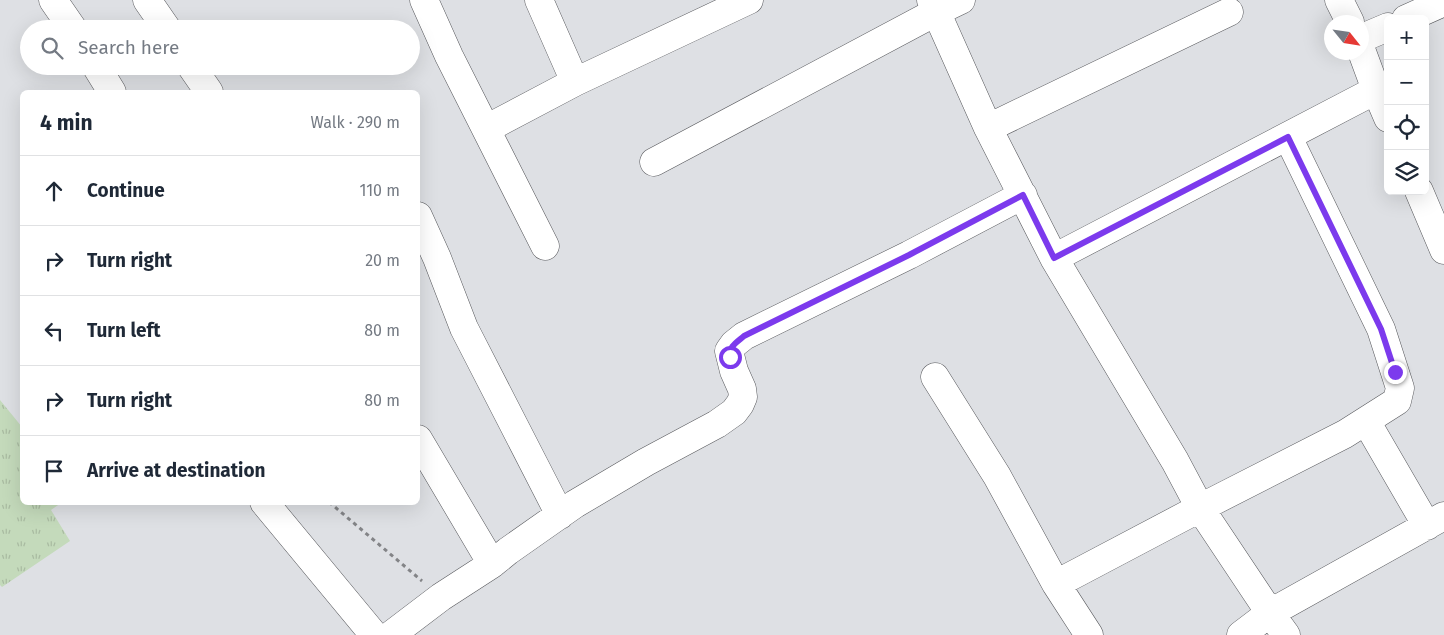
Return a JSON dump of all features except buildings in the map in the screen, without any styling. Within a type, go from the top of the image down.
[{"type":"street","points":[[53,0],[67,20]]},
{"type":"street","points":[[147,0],[161,20]]},
{"type":"street","points":[[424,0],[449,56],[545,246]]},
{"type":"street","points":[[539,0],[575,82]]},
{"type":"street","points":[[486,128],[575,82],[749,0]]},
{"type":"street","points":[[654,162],[934,6],[961,0]]},
{"type":"street","points":[[1339,0],[1346,15]]},
{"type":"street","points":[[1415,15],[1444,2]]},
{"type":"street","points":[[934,6],[988,128],[1054,258],[1175,461],[1200,508],[1286,635]]},
{"type":"street","points":[[988,128],[1229,12]]},
{"type":"street","points":[[1369,35],[1384,29]]},
{"type":"street","points":[[1365,60],[1384,109]]},
{"type":"street","points":[[102,75],[111,90]]},
{"type":"street","points":[[197,75],[208,90]]},
{"type":"street","points":[[1054,258],[1376,90]]},
{"type":"street","points":[[1056,584],[1345,434],[1397,401],[1400,388],[1381,329],[1288,137]]},
{"type":"street","points":[[391,635],[441,597],[492,564],[560,515],[646,462],[717,424],[734,412],[743,396],[730,351],[734,344],[744,336],[909,255],[1023,195]]},
{"type":"street","points":[[1421,195],[1444,250]]},
{"type":"street","points":[[420,220],[437,258],[464,328],[560,515]]},
{"type":"street","points":[[935,376],[997,476],[1056,584],[1089,635]]},
{"type":"street","points":[[1241,635],[1270,613],[1436,521],[1366,421]]},
{"type":"street","points":[[420,442],[492,564]]},
{"type":"street","points":[[266,505],[374,635]]},
{"type":"path","points":[[333,505],[441,597]]},
{"type":"green space","points":[[0,400],[20,425],[20,505],[58,505],[51,510],[70,541],[2,587],[0,585]]},
{"type":"route","points":[[730,357],[731,348],[744,336],[909,255],[1023,195],[1054,258],[1288,137],[1381,329],[1395,372]]}]
